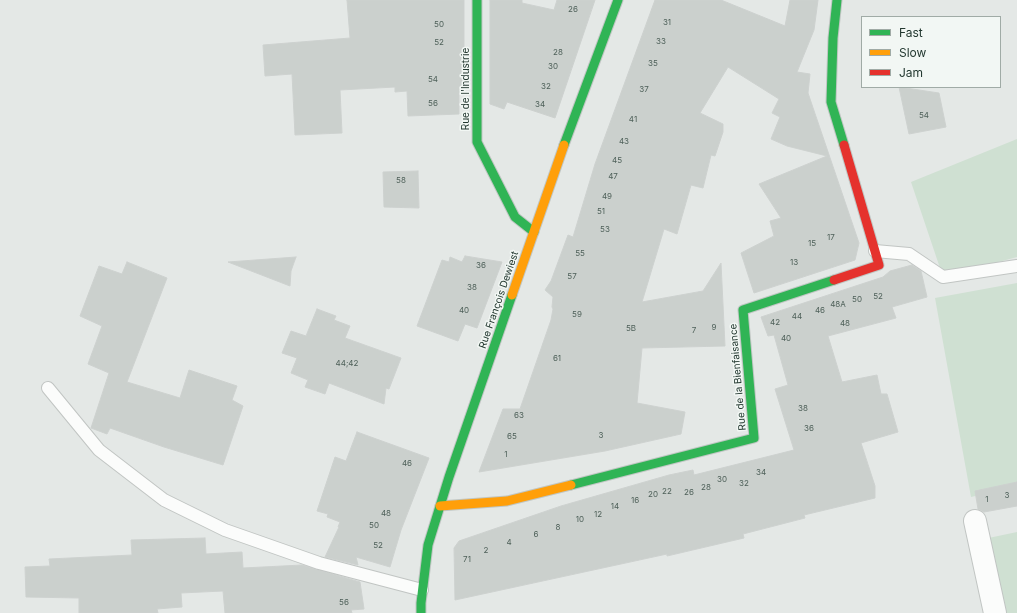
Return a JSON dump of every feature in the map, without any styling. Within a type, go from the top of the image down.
[{"type":"street","name":"Rue de l'Industrie","points":[[477,0],[477,142],[516,217],[534,232]]},
{"type":"street","name":"Rue François Dewiest","points":[[421,613],[422,590],[428,545],[440,506],[534,232],[618,0]]},
{"type":"street","name":"Rue de la Bienfaisance","points":[[440,506],[507,501],[754,438],[743,310],[879,265],[831,102],[833,38],[837,0]]},
{"type":"street","points":[[975,522],[995,613]]},
{"type":"lane","points":[[875,251],[908,254],[943,277],[1017,266]]},
{"type":"lane","points":[[48,388],[99,450],[164,500],[225,530],[319,563],[422,590]]},
{"type":"green space","points":[[1017,139],[1017,257],[943,277],[911,182]]},
{"type":"green space","points":[[1017,283],[1017,486],[971,497],[935,298]]},
{"type":"green space","points":[[1017,532],[1017,613],[995,613],[979,540]]},
{"type":"building","points":[[347,0],[464,0],[464,95],[459,93],[459,114],[408,116],[407,91],[395,92],[395,87],[340,90],[342,133],[295,135],[292,74],[265,76],[263,45],[350,38]]},
{"type":"building","points":[[490,0],[522,0],[522,3],[554,10],[557,0],[595,0],[555,118],[507,102],[504,109],[490,104]]},
{"type":"building","points":[[655,0],[721,0],[785,26],[790,0],[818,0],[814,30],[797,72],[810,74],[808,93],[859,243],[855,260],[754,293],[741,253],[774,236],[770,221],[781,218],[759,184],[827,156],[787,146],[771,139],[780,117],[772,113],[779,99],[728,67],[700,113],[723,124],[723,132],[715,156],[711,155],[703,188],[691,185],[677,234],[664,229],[642,302],[703,291],[721,263],[725,346],[642,348],[637,403],[685,412],[681,434],[605,451],[479,472],[503,409],[520,409],[551,320],[553,297],[545,290],[551,281],[568,235],[573,237],[595,164]]},
{"type":"building","points":[[899,88],[939,93],[946,127],[909,134]]},
{"type":"building","points":[[418,171],[419,208],[384,207],[383,172]]},
{"type":"building","points":[[465,256],[502,262],[477,328],[465,324],[458,341],[417,326],[442,260],[449,262],[450,257],[462,262]]},
{"type":"building","points":[[296,257],[291,271],[290,286],[228,262]]},
{"type":"building","points":[[127,262],[167,278],[127,382],[180,398],[189,370],[237,386],[232,400],[243,406],[223,465],[164,447],[110,428],[107,434],[91,428],[109,373],[88,364],[102,326],[80,316],[99,266],[122,274]]},
{"type":"building","points":[[912,265],[921,271],[927,297],[892,307],[896,318],[828,336],[842,382],[877,375],[881,394],[887,394],[898,432],[861,443],[875,486],[875,498],[804,515],[805,518],[743,534],[744,538],[667,556],[667,554],[455,600],[454,548],[459,541],[561,506],[669,475],[693,470],[694,475],[794,450],[775,389],[788,385],[774,335],[768,336],[761,317],[883,277],[890,271]]},
{"type":"building","points":[[317,309],[336,316],[334,320],[350,326],[345,338],[401,358],[389,389],[386,388],[384,404],[329,383],[325,394],[305,387],[308,380],[291,373],[297,358],[282,353],[291,331],[306,336]]},
{"type":"building","points":[[357,432],[429,458],[401,530],[390,567],[356,557],[358,565],[325,557],[340,522],[327,517],[328,514],[317,511],[335,457],[346,461]]},
{"type":"building","points":[[1017,482],[1017,506],[984,512],[978,509],[975,491]]},
{"type":"building","points":[[205,538],[206,554],[242,552],[243,568],[302,565],[360,582],[364,609],[351,610],[352,613],[225,613],[223,591],[181,593],[182,607],[157,609],[158,613],[79,613],[79,598],[26,597],[25,567],[50,566],[49,559],[132,555],[131,540]]},
{"type":"traffic: fast","points":[[477,0],[477,142],[515,217],[534,232]]},
{"type":"traffic: fast","points":[[564,145],[618,0]]},
{"type":"traffic: fast","points":[[837,0],[833,38],[831,102],[844,145]]},
{"type":"traffic: fast","points":[[571,485],[754,438],[743,310],[834,280]]},
{"type":"traffic: fast","points":[[421,613],[428,545],[449,477],[512,295]]},
{"type":"traffic: slow","points":[[512,295],[564,145]]},
{"type":"traffic: slow","points":[[440,506],[507,501],[571,485]]},
{"type":"traffic: jam","points":[[834,280],[879,265],[844,145]]}]
